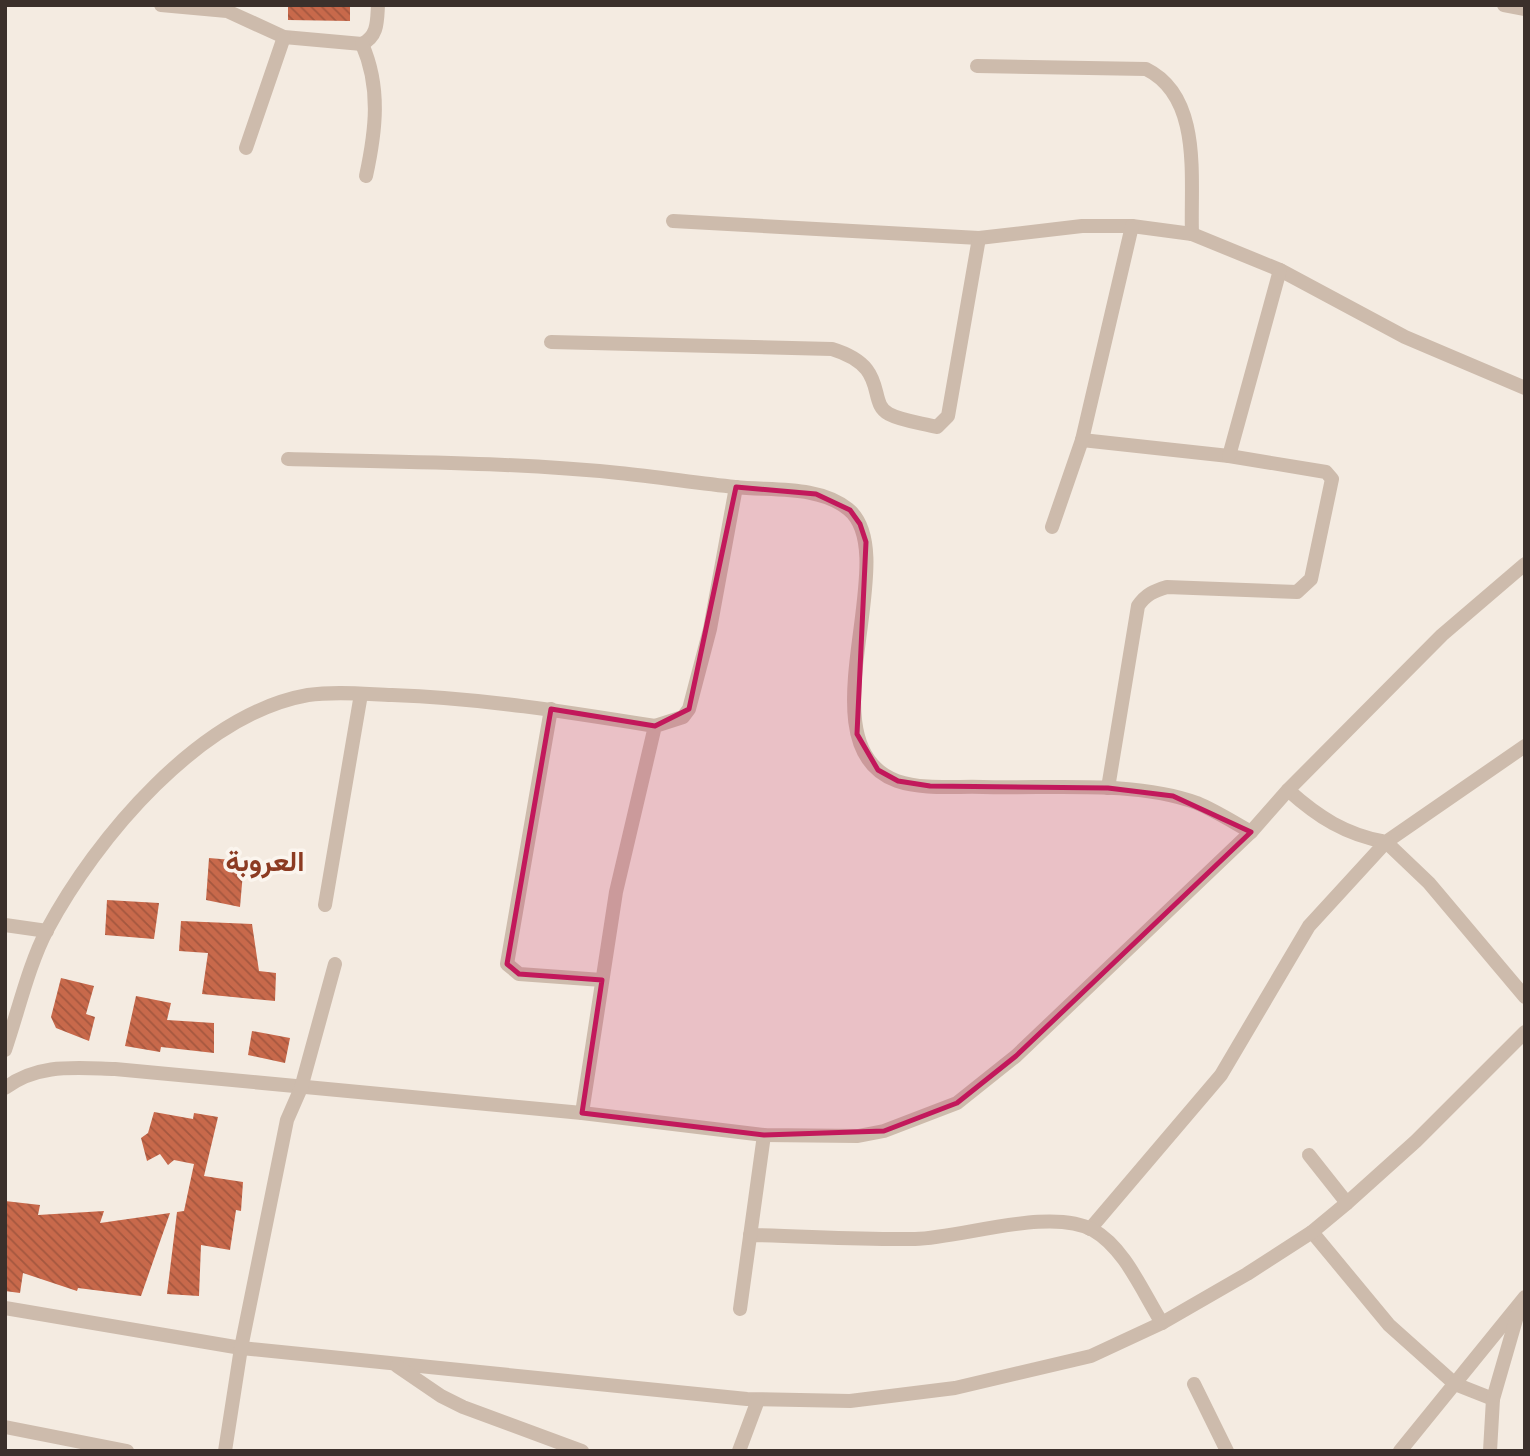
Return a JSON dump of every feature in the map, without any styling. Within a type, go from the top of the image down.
[{"type":"street","points":[[161,5],[227,8],[284,37],[362,44],[370,40],[376,30],[378,5]]},
{"type":"street","points":[[1504,5],[1525,9]]},
{"type":"street","points":[[246,148],[284,37]]},
{"type":"street","points":[[362,44],[374,77],[376,101],[366,176]]},
{"type":"street","points":[[977,66],[1146,69],[1163,77],[1178,96],[1190,146],[1192,234]]},
{"type":"street","points":[[673,221],[979,238],[1082,226],[1132,226],[1192,234],[1280,270],[1405,337],[1525,388]]},
{"type":"street","points":[[1052,527],[1082,440],[1132,226]]},
{"type":"street","points":[[551,342],[832,349],[860,361],[872,374],[881,405],[888,414],[937,427],[948,416],[979,238]]},
{"type":"street","points":[[1229,456],[1280,270]]},
{"type":"street","points":[[1082,440],[1229,456],[1330,475],[1333,485],[1311,579],[1297,592],[1167,587],[1152,592],[1143,599],[1138,606],[1108,788]]},
{"type":"street","points":[[288,459],[605,472],[816,494],[850,510],[860,524],[866,542],[857,655],[857,734],[864,752],[878,769],[898,781],[930,786],[1108,788],[1173,796],[1197,804],[1251,832]]},
{"type":"street","points":[[5,1050],[47,931],[125,816],[160,780],[202,746],[274,704],[309,695],[361,694],[446,697],[551,709],[655,726],[682,717],[689,709],[710,629],[736,487]]},
{"type":"street","points":[[5,1088],[27,1074],[59,1068],[114,1069],[582,1113],[764,1135],[858,1136],[884,1131],[957,1103],[1016,1056],[1251,832],[1288,790],[1442,635],[1525,564]]},
{"type":"street","points":[[326,905],[361,694]]},
{"type":"street","points":[[551,709],[507,964],[519,974],[602,980]]},
{"type":"street","points":[[582,1113],[616,892],[655,726]]},
{"type":"street","points":[[1090,1229],[1221,1075],[1309,926],[1386,842],[1525,746]]},
{"type":"street","points":[[1288,790],[1314,814],[1345,831],[1386,842],[1429,883],[1525,998]]},
{"type":"street","points":[[5,925],[47,931]]},
{"type":"street","points":[[225,1451],[241,1348],[287,1120],[301,1088],[335,964]]},
{"type":"street","points":[[5,1308],[241,1348],[758,1399],[850,1401],[955,1388],[1091,1356],[1162,1323],[1312,1231],[1416,1141],[1525,1032]]},
{"type":"street","points":[[740,1309],[764,1135]]},
{"type":"street","points":[[1309,1155],[1347,1203]]},
{"type":"street","points":[[750,1235],[915,1239],[1052,1220],[1090,1229],[1113,1247],[1162,1323]]},
{"type":"street","points":[[1312,1231],[1371,1306],[1455,1384],[1493,1399]]},
{"type":"street","points":[[1399,1451],[1523,1299]]},
{"type":"street","points":[[1490,1451],[1493,1399],[1523,1299]]},
{"type":"street","points":[[396,1365],[463,1407],[582,1451]]},
{"type":"street","points":[[1194,1384],[1227,1451]]},
{"type":"street","points":[[739,1451],[758,1399]]},
{"type":"street","points":[[5,1427],[74,1447],[127,1451]]},
{"type":"highlighted area","points":[[736,487],[816,494],[850,510],[860,524],[866,542],[857,734],[878,770],[898,781],[930,786],[1108,788],[1173,796],[1251,832],[1016,1056],[957,1103],[884,1131],[764,1135],[582,1113],[602,980],[519,974],[507,964],[551,709],[655,726],[689,709]]},
{"type":"building","points":[[288,5],[350,5],[350,21],[288,20]]},
{"type":"building","points":[[209,858],[244,861],[240,907],[206,900]]},
{"type":"building","points":[[107,900],[159,903],[154,939],[105,935]]},
{"type":"building","points":[[181,921],[252,924],[259,971],[276,973],[275,1001],[202,994],[208,953],[179,951]]},
{"type":"building","points":[[61,978],[94,986],[86,1014],[95,1017],[89,1041],[56,1028],[51,1017]]},
{"type":"building","points":[[136,996],[171,1003],[167,1020],[214,1023],[214,1053],[161,1047],[160,1052],[125,1046]]},
{"type":"building","points":[[252,1031],[290,1038],[285,1063],[248,1055]]},
{"type":"building","points":[[154,1112],[193,1119],[194,1113],[218,1117],[204,1176],[243,1182],[241,1211],[236,1210],[230,1250],[201,1245],[199,1296],[167,1294],[177,1212],[184,1211],[194,1164],[174,1160],[168,1165],[160,1154],[147,1161],[141,1138],[148,1133]]},
{"type":"building","points":[[5,1201],[40,1205],[38,1215],[104,1211],[100,1223],[170,1213],[141,1296],[78,1288],[77,1291],[23,1273],[20,1293],[5,1291]]},
{"type":"district","name":"العروبة","points":[[265,861]]}]
